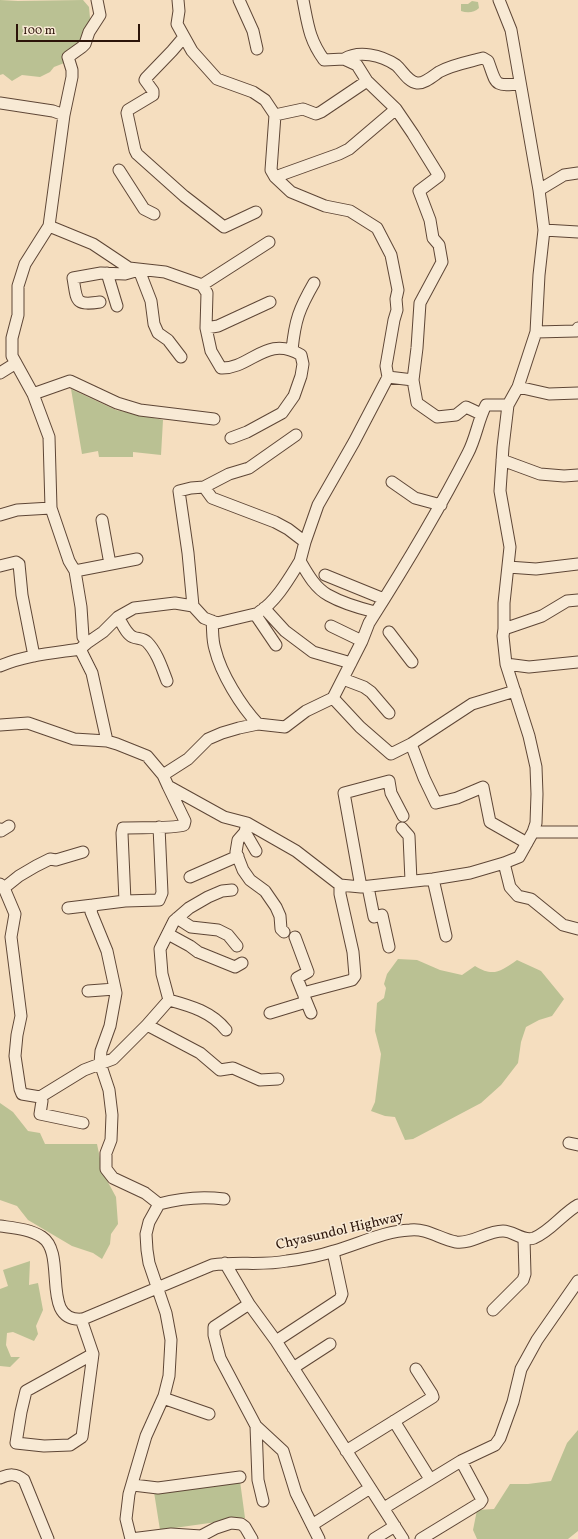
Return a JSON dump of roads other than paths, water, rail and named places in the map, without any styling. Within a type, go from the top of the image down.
[{"type":"street","points":[[97,0],[100,15],[82,47],[68,57],[72,70],[72,78],[64,115],[49,226],[25,264],[18,286],[18,315],[12,338],[12,356],[33,394],[49,437],[52,508],[69,561],[75,571],[81,607],[83,646],[92,673],[107,741]]},
{"type":"street","points":[[178,0],[179,11],[177,24],[192,51],[217,79],[253,92],[265,100],[275,115],[271,170],[275,176],[291,192],[325,206],[350,211],[377,228],[391,255],[398,290],[396,299],[397,310],[386,366],[388,377],[354,442],[318,505],[300,561],[290,579],[259,611],[217,623],[204,618],[193,606],[188,553],[179,492],[191,488],[204,487],[229,474],[249,468],[296,435]]},
{"type":"street","points":[[239,0],[253,31],[257,49]]},
{"type":"street","points":[[303,0],[309,34],[315,48],[324,60],[344,59],[358,65],[367,81],[396,109],[439,176],[419,190],[430,220],[433,238],[439,245],[442,262],[420,303],[413,380],[417,403],[437,417],[456,416],[466,407],[481,414]]},
{"type":"street","points":[[168,786],[224,817],[296,850],[340,885],[364,887],[470,873],[519,857],[533,832],[536,823],[536,767],[529,736],[506,664],[503,636],[504,603],[510,540],[500,491],[508,405],[518,387],[536,332],[539,275],[544,230],[539,190],[511,30],[499,0]]},
{"type":"street","points":[[184,37],[146,78],[145,80],[153,91],[153,95],[128,110],[127,113],[135,150],[137,154],[184,196],[224,227],[256,212]]},
{"type":"street","points":[[344,59],[351,55],[363,54],[379,57],[396,66],[413,81],[418,83],[440,71],[482,58],[488,61],[495,80],[498,83],[501,85],[520,84]]},
{"type":"street","points":[[275,115],[303,109],[316,114],[367,81]]},
{"type":"street","points":[[0,103],[53,111],[64,115]]},
{"type":"street","points":[[275,176],[340,154],[349,149],[396,109]]},
{"type":"street","points":[[119,170],[144,209],[154,214]]},
{"type":"street","points":[[539,190],[564,175],[578,173]]},
{"type":"street","points":[[49,226],[93,244],[129,268],[165,272],[202,285],[207,293],[206,328],[210,351],[221,368],[229,368],[261,353],[282,347],[292,350],[300,355],[303,364],[294,396],[282,413],[247,432],[231,438]]},
{"type":"street","points":[[544,230],[578,232]]},
{"type":"street","points":[[202,285],[269,242]]},
{"type":"street","points":[[100,302],[87,304],[80,302],[77,299],[73,278],[107,273],[125,274],[139,270]]},
{"type":"street","points":[[139,270],[151,301],[154,324],[158,333],[168,340],[181,356]]},
{"type":"street","points":[[107,273],[117,306]]},
{"type":"street","points":[[292,350],[296,316],[314,282]]},
{"type":"street","points":[[206,328],[218,326],[270,302]]},
{"type":"street","points":[[536,332],[576,331],[578,328]]},
{"type":"street","points":[[0,373],[16,363]]},
{"type":"street","points":[[388,377],[413,380]]},
{"type":"street","points":[[33,394],[70,381],[118,403],[140,410],[214,420]]},
{"type":"street","points":[[518,387],[549,394],[578,393]]},
{"type":"street","points":[[163,775],[188,759],[208,740],[222,733],[258,724],[285,727],[306,711],[333,698],[375,612],[441,505],[475,439],[481,414],[486,405],[508,405]]},
{"type":"street","points":[[502,460],[540,474],[564,476],[578,475]]},
{"type":"street","points":[[392,482],[415,498],[441,505]]},
{"type":"street","points":[[204,487],[212,498],[275,522],[288,529],[305,542]]},
{"type":"street","points":[[0,515],[17,510],[52,508]]},
{"type":"street","points":[[102,520],[110,564]]},
{"type":"street","points":[[75,571],[137,559]]},
{"type":"street","points":[[300,561],[312,580],[327,594],[356,607],[375,612]]},
{"type":"street","points":[[0,566],[16,562],[19,564],[22,595],[34,656]]},
{"type":"street","points":[[508,567],[536,569],[578,564]]},
{"type":"street","points":[[325,575],[384,599]]},
{"type":"street","points":[[504,629],[542,616],[567,601],[578,600]]},
{"type":"street","points":[[0,666],[34,656],[83,646],[103,632],[118,617],[134,608],[175,603],[193,606]]},
{"type":"street","points":[[259,611],[276,645]]},
{"type":"street","points":[[259,611],[313,652],[351,663]]},
{"type":"street","points":[[118,617],[133,638],[139,638],[146,641],[153,650],[167,681]]},
{"type":"street","points":[[212,621],[214,649],[219,663],[244,709],[258,724]]},
{"type":"street","points":[[331,626],[362,641]]},
{"type":"street","points":[[389,632],[412,662]]},
{"type":"street","points":[[506,664],[529,667],[578,662]]},
{"type":"street","points":[[343,679],[364,687],[372,692],[389,713]]},
{"type":"street","points":[[333,698],[360,727],[391,754],[411,744],[472,704],[515,691]]},
{"type":"street","points":[[0,725],[28,723],[74,739],[107,741],[147,756],[163,775],[185,821],[184,824],[178,826],[123,828],[125,901]]},
{"type":"street","points":[[411,744],[436,804],[457,798],[483,787],[490,822],[528,843]]},
{"type":"street","points":[[389,947],[382,915],[374,917],[364,887],[344,793],[389,781],[391,793],[403,816]]},
{"type":"street","points":[[68,908],[125,901],[159,900],[162,893],[159,827]]},
{"type":"street","points":[[246,827],[256,851]]},
{"type":"street","points":[[246,827],[238,840],[236,852],[243,870],[250,880],[265,891],[276,907],[280,916],[281,929],[284,932]]},
{"type":"street","points":[[402,828],[408,836],[411,881]]},
{"type":"street","points":[[533,832],[578,832]]},
{"type":"street","points":[[83,852],[56,860],[50,859],[2,886],[16,914],[11,937],[21,1016],[15,1056],[22,1094],[40,1097],[84,1070],[113,1059],[147,1025],[169,1000]]},
{"type":"street","points":[[190,877],[238,856]]},
{"type":"street","points":[[504,863],[510,887],[518,896],[531,899],[563,925],[578,929]]},
{"type":"street","points":[[433,879],[446,936]]},
{"type":"street","points":[[270,1013],[304,998],[352,980],[355,976],[353,952],[340,894],[340,885]]},
{"type":"street","points":[[169,1000],[162,974],[160,949],[174,921],[189,908],[208,897],[222,891],[232,890]]},
{"type":"street","points":[[92,905],[91,912],[107,951],[116,993],[111,1022],[101,1051],[100,1063],[109,1090],[112,1115],[111,1140],[106,1152],[106,1169],[113,1178],[145,1193],[159,1204]]},
{"type":"street","points":[[177,918],[191,927],[218,930],[228,935],[237,946]]},
{"type":"street","points":[[168,934],[198,952],[234,967],[242,963]]},
{"type":"street","points":[[295,937],[308,972],[296,978],[311,1013]]},
{"type":"street","points":[[88,991],[115,989]]},
{"type":"street","points":[[169,1000],[195,1007],[208,1014],[226,1030]]},
{"type":"street","points":[[147,1025],[200,1053],[220,1070],[233,1068],[260,1080],[278,1079]]},
{"type":"street","points":[[40,1097],[42,1101],[40,1114],[83,1123]]},
{"type":"street","points":[[224,1199],[204,1197],[187,1198],[159,1204],[148,1222],[146,1234],[149,1263],[166,1313],[171,1340],[169,1376],[163,1398],[146,1436],[133,1485],[129,1494],[126,1519],[131,1539],[171,1534],[201,1536],[224,1525],[237,1523],[245,1527],[252,1539]]},
{"type":"street","points":[[493,1310],[523,1280],[525,1274],[524,1239],[535,1237],[578,1205]]},
{"type":"street","points":[[0,1226],[32,1232],[43,1237],[51,1250],[54,1259],[57,1299],[60,1308],[68,1316],[75,1320],[81,1319],[93,1354],[82,1437],[70,1445],[44,1446],[16,1443],[26,1391],[93,1354]]},
{"type":"street","name":"Chyasundol Highway","points":[[81,1319],[212,1265],[225,1263],[269,1264],[286,1262],[333,1252],[378,1237],[409,1230],[426,1231],[455,1242],[472,1241],[502,1231],[524,1239]]},
{"type":"street","points":[[276,1341],[340,1299],[342,1294],[333,1252]]},
{"type":"street","points":[[225,1263],[249,1304],[276,1341],[403,1539]]},
{"type":"street","points":[[384,1508],[461,1461],[495,1445],[500,1438],[513,1402],[521,1369],[537,1340],[578,1281]]},
{"type":"street","points":[[249,1304],[214,1327],[214,1335],[220,1358],[256,1426],[283,1451],[296,1493],[319,1539]]},
{"type":"street","points":[[293,1368],[330,1344]]},
{"type":"street","points":[[346,1451],[433,1397],[416,1369]]},
{"type":"street","points":[[163,1398],[209,1414]]},
{"type":"street","points":[[394,1421],[430,1479]]},
{"type":"street","points":[[256,1426],[258,1480],[263,1501]]},
{"type":"street","points":[[421,1539],[480,1503],[482,1500],[461,1461]]},
{"type":"street","points":[[0,1478],[13,1474],[24,1480],[48,1539]]},
{"type":"street","points":[[133,1485],[158,1488],[240,1478]]},
{"type":"street","points":[[312,1525],[370,1488]]},
{"type":"street","points":[[374,1539],[395,1526]]}]
